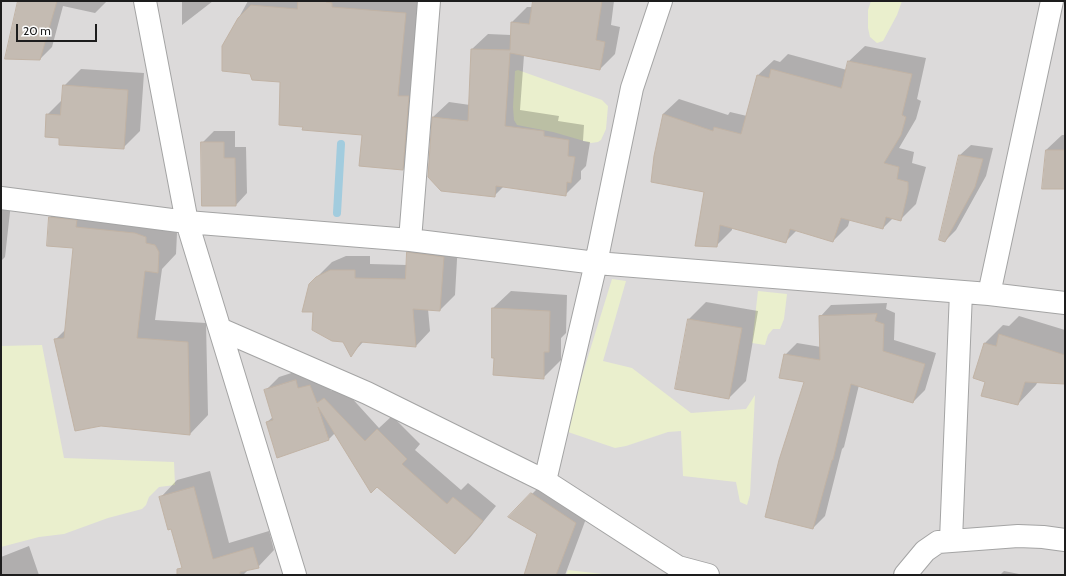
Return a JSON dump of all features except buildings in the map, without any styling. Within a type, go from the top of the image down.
[{"type":"street","points":[[144,1],[187,222],[295,575]]},
{"type":"street","points":[[410,240],[429,1]]},
{"type":"street","points":[[545,480],[596,263],[632,88],[661,1]]},
{"type":"street","points":[[990,294],[1052,1]]},
{"type":"street","points":[[1,198],[187,222],[410,240],[596,263],[990,294],[1065,303]]},
{"type":"street","points":[[951,540],[961,292]]},
{"type":"street","points":[[220,329],[367,394],[545,480],[678,567],[708,575]]},
{"type":"street","points":[[905,575],[924,551],[938,542],[1018,536],[1065,540]]},
{"type":"shaded area","points":[[1,1],[1065,1],[1065,575],[1,575]]},
{"type":"green space","points":[[871,1],[902,1],[897,15],[883,41],[877,43],[870,37],[868,28],[868,10]]},
{"type":"green space","points":[[518,70],[602,100],[608,106],[606,129],[601,140],[591,143],[553,132],[517,125],[514,120],[513,107],[515,71]]},
{"type":"green space","points":[[612,279],[626,281],[603,361],[632,368],[691,413],[746,409],[755,395],[750,495],[747,505],[740,502],[736,482],[683,476],[681,431],[668,432],[626,446],[615,448],[565,431]]},
{"type":"green space","points":[[758,291],[787,294],[784,319],[780,329],[773,329],[768,335],[765,345],[752,343]]},
{"type":"green space","points":[[42,345],[64,458],[174,462],[175,485],[159,487],[149,497],[146,505],[142,509],[108,518],[64,534],[39,537],[1,547],[1,346]]},
{"type":"green space","points":[[568,570],[611,575],[566,575]]},
{"type":"waterway","points":[[337,213],[341,144]]}]
